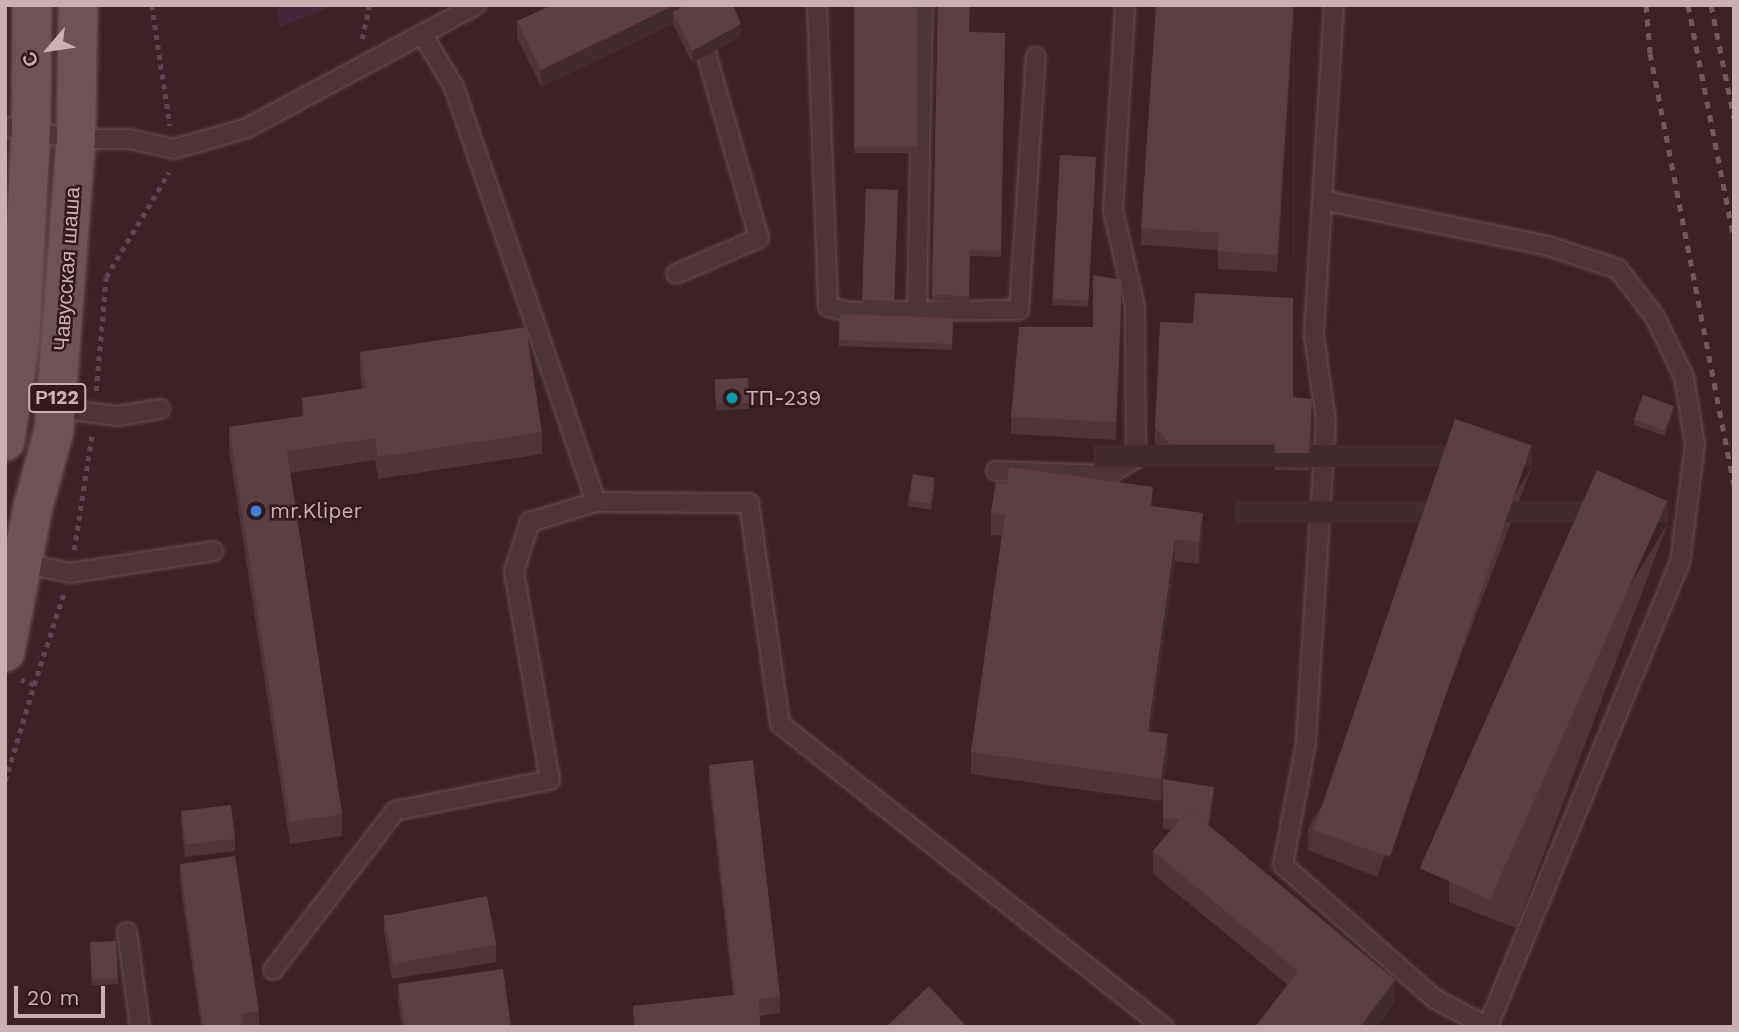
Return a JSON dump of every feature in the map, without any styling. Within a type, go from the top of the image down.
[{"type":"main road","name":"Чавусская шаша","points":[[5,441],[20,340],[18,128],[32,5]]},
{"type":"main road","name":"Чавусская шаша","points":[[10,665],[22,563],[56,408],[76,139],[78,5]]},
{"type":"lane","points":[[18,128],[76,139],[131,139],[173,149],[247,128],[476,5]]},
{"type":"lane","points":[[676,274],[759,238],[692,5]]},
{"type":"lane","points":[[817,5],[828,307],[852,313],[1019,310],[1036,57]]},
{"type":"lane","points":[[917,312],[923,5]]},
{"type":"lane","points":[[996,471],[1108,475],[1136,458],[1135,307],[1113,209],[1125,5]]},
{"type":"lane","points":[[1322,200],[1548,246],[1618,269],[1656,317],[1684,377],[1695,444],[1680,562],[1488,1026],[1435,999],[1283,864],[1306,743],[1326,421],[1314,336],[1322,200],[1334,5]]},
{"type":"lane","points":[[422,34],[454,87],[596,502]]},
{"type":"lane","points":[[56,408],[118,416],[160,410]]},
{"type":"lane","points":[[273,970],[395,811],[550,780],[514,571],[530,522],[596,502],[748,503],[780,724],[1164,1027]]},
{"type":"lane","points":[[22,563],[70,573],[213,551]]},
{"type":"lane","points":[[127,932],[140,1027]]},
{"type":"path","points":[[5,782],[70,573],[89,477],[106,277],[170,170],[173,149],[152,5]]},
{"type":"path","points":[[10,665],[34,685]]},
{"type":"shaded area","points":[[277,5],[336,5],[280,27]]},
{"type":"building","points":[[552,5],[675,5],[541,70],[517,21]]},
{"type":"building","points":[[686,5],[733,5],[741,24],[692,51],[673,12]]},
{"type":"building","points":[[854,5],[917,5],[917,147],[854,147]]},
{"type":"building","points":[[938,5],[970,5],[969,32],[1005,33],[1001,251],[970,250],[969,296],[932,295]]},
{"type":"building","points":[[1156,5],[1293,5],[1277,255],[1218,251],[1219,233],[1141,228]]},
{"type":"building","points":[[1060,155],[1096,157],[1088,301],[1052,299]]},
{"type":"building","points":[[866,189],[898,190],[894,301],[862,300]]},
{"type":"building","points":[[1093,275],[1122,280],[1116,422],[1011,417],[1019,327],[1093,327]]},
{"type":"building","points":[[1195,293],[1293,298],[1293,397],[1312,399],[1309,453],[1275,453],[1275,444],[1170,444],[1155,427],[1160,322],[1193,323]]},
{"type":"building","points":[[840,314],[953,318],[952,344],[839,340]]},
{"type":"building","points":[[526,327],[542,432],[378,457],[375,438],[287,451],[342,814],[290,822],[229,427],[304,416],[302,398],[366,388],[360,352]]},
{"type":"building","name":"ТП-239","points":[[748,378],[749,403],[716,404],[715,379]]},
{"type":"building","points":[[1643,395],[1674,406],[1665,431],[1634,419]]},
{"type":"building","points":[[1455,419],[1532,445],[1390,857],[1313,830]]},
{"type":"building","points":[[1009,467],[1153,487],[1151,506],[1203,513],[1199,542],[1175,539],[1148,731],[1168,734],[1161,779],[971,752],[1005,514],[991,512],[996,482],[1007,484]]},
{"type":"building","points":[[1597,470],[1667,501],[1490,900],[1420,868]]},
{"type":"building","points":[[913,474],[935,478],[930,503],[908,500]]},
{"type":"building","points":[[753,760],[780,996],[759,999],[760,1027],[635,1027],[633,1006],[735,995],[709,765]]},
{"type":"building","points":[[1163,779],[1214,787],[1208,824],[1189,809],[1180,820],[1163,817]]},
{"type":"building","points":[[231,805],[235,839],[186,845],[181,811]]},
{"type":"building","points":[[1189,809],[1395,980],[1360,1027],[1255,1027],[1298,971],[1153,851]]},
{"type":"building","points":[[235,856],[259,1011],[241,1014],[243,1027],[203,1027],[180,864]]},
{"type":"building","points":[[487,896],[496,944],[393,964],[384,916]]},
{"type":"building","points":[[116,941],[118,978],[92,979],[90,942]]},
{"type":"building","points":[[503,969],[511,1027],[405,1027],[398,984]]},
{"type":"building","points":[[929,986],[967,1027],[886,1027]]},
{"type":"railway","points":[[1646,5],[1650,53],[1734,485]]},
{"type":"railway","points":[[1688,5],[1734,240]]},
{"type":"railway","points":[[1711,5],[1734,118]]},
{"type":"place","name":"ТП-239","points":[[732,398]]},
{"type":"place","name":"mr.Kliper","points":[[256,511]]}]
